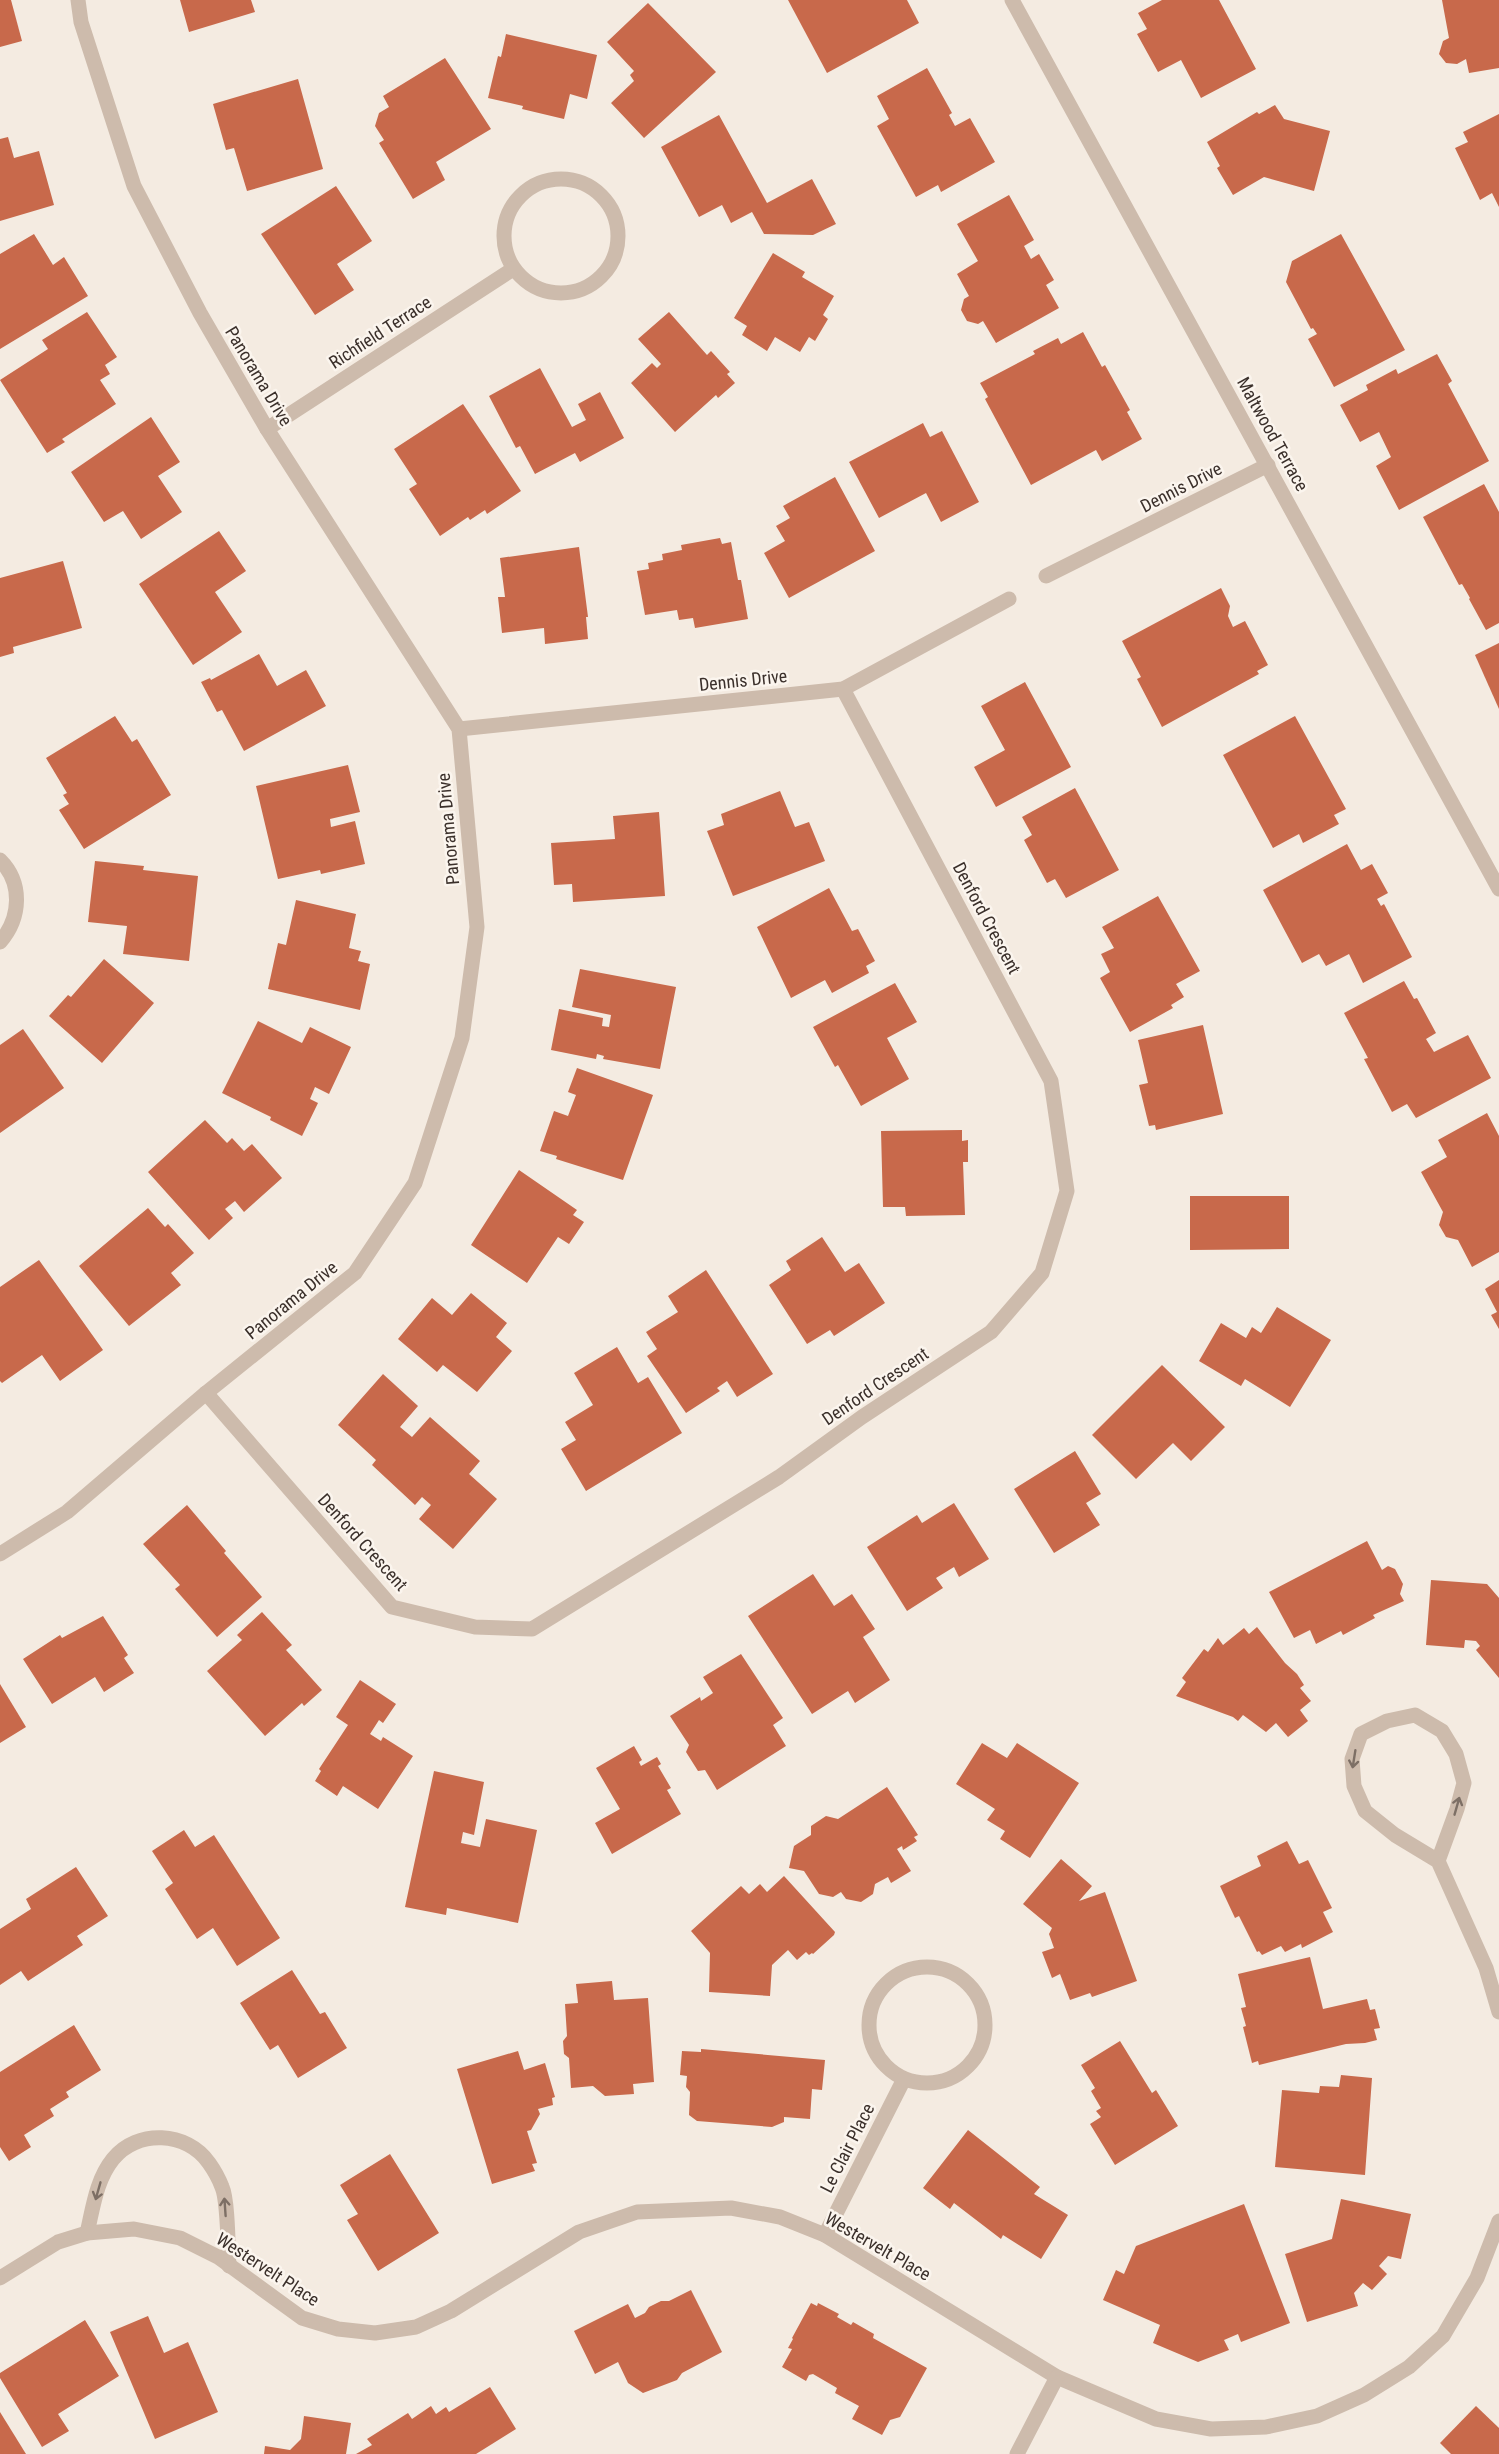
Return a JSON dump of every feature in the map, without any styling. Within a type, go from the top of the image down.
[{"type":"street","name":"Panorama Drive","points":[[0,1554],[66,1512],[206,1393],[355,1274],[416,1183],[462,1038],[477,927],[459,729],[267,429],[200,313],[134,186],[81,22],[78,0]]},
{"type":"street","name":"Maltwood Terrace","points":[[1011,0],[1268,465],[1492,861],[1499,889]]},
{"type":"street","points":[[556,177],[581,180],[601,193],[615,213],[620,237],[614,261],[599,280],[578,292],[554,294],[531,285],[513,269],[504,246],[505,222],[515,200],[533,184],[556,177]]},
{"type":"street","name":"Richfield Terrace","points":[[267,429],[513,269]]},
{"type":"street","name":"Dennis Drive","points":[[1046,576],[1268,465]]},
{"type":"street","name":"Dennis Drive","points":[[459,729],[843,689],[1010,599]]},
{"type":"street","name":"Denford Crescent","points":[[206,1393],[392,1607],[475,1627],[532,1629],[779,1477],[862,1417],[991,1332],[1042,1273],[1067,1191],[1051,1081],[843,689]]},
{"type":"street","points":[[0,860],[9,868],[18,893],[15,919],[0,942]]},
{"type":"street","points":[[1438,1861],[1464,1783],[1456,1754],[1442,1731],[1415,1715],[1387,1721],[1361,1734],[1352,1759],[1354,1786],[1365,1811],[1395,1835],[1438,1861],[1486,1968],[1499,2012]]},
{"type":"street","points":[[934,1967],[955,1974],[972,1988],[982,2007],[985,2029],[979,2051],[966,2068],[947,2080],[926,2084],[904,2079],[887,2068],[874,2051],[868,2031],[870,2010],[879,1991],[894,1976],[913,1968],[934,1967]]},
{"type":"street","name":"Le Clair Place","points":[[825,2235],[904,2079]]},
{"type":"street","points":[[87,2233],[99,2184],[113,2158],[134,2142],[161,2136],[190,2145],[209,2162],[214,2171],[223,2190],[229,2266]]},
{"type":"street","name":"Westervelt Place","points":[[0,2278],[58,2242],[87,2233],[134,2229],[180,2238],[218,2257],[302,2318],[338,2330],[375,2333],[416,2327],[451,2311],[579,2232],[637,2212],[731,2208],[780,2217],[825,2235],[1057,2377],[1156,2419],[1211,2429],[1266,2427],[1317,2416],[1364,2396],[1409,2367],[1443,2336],[1477,2278],[1499,2221]]},
{"type":"street","points":[[1017,2454],[1057,2377]]},
{"type":"building","points":[[0,0],[11,0],[22,41],[0,47]]},
{"type":"building","points":[[180,0],[251,0],[255,12],[189,32]]},
{"type":"building","points":[[788,0],[907,0],[919,23],[827,73]]},
{"type":"building","points":[[1162,0],[1219,0],[1256,69],[1201,98],[1181,60],[1158,72],[1137,34],[1147,29],[1138,13]]},
{"type":"building","points":[[1442,0],[1499,0],[1499,68],[1469,73],[1466,59],[1457,64],[1446,63],[1439,54],[1443,41],[1449,38]]},
{"type":"building","points":[[648,3],[716,72],[644,138],[611,103],[634,81],[630,75],[634,71],[607,42]]},
{"type":"building","points":[[506,34],[597,55],[587,99],[570,94],[564,119],[488,98]]},
{"type":"building","points":[[445,58],[491,129],[436,162],[445,180],[413,199],[379,143],[384,140],[375,126],[379,113],[389,107],[383,96]]},
{"type":"building","points":[[927,68],[952,113],[949,115],[955,126],[970,118],[995,162],[941,192],[938,185],[916,197],[877,126],[889,119],[877,96]]},
{"type":"building","points":[[298,79],[323,169],[247,191],[234,148],[226,150],[213,104]]},
{"type":"building","points":[[1275,105],[1284,119],[1330,131],[1314,191],[1264,177],[1233,195],[1217,168],[1220,166],[1207,142],[1257,112],[1259,114]]},
{"type":"building","points":[[1499,114],[1499,207],[1492,193],[1480,200],[1455,148],[1468,142],[1463,132]]},
{"type":"building","points":[[719,115],[767,203],[812,179],[836,224],[813,235],[764,234],[752,212],[731,223],[722,205],[699,217],[661,147]]},
{"type":"building","points":[[8,137],[14,158],[39,151],[54,205],[0,221],[0,139]]},
{"type":"building","points":[[336,186],[372,241],[337,264],[354,290],[315,315],[261,234]]},
{"type":"building","points":[[1009,195],[1034,240],[1024,246],[1031,259],[1039,254],[1054,280],[1046,285],[1059,308],[996,343],[983,321],[978,324],[967,321],[961,310],[964,299],[969,296],[957,274],[978,261],[957,224]]},
{"type":"building","points":[[34,234],[53,265],[64,257],[88,296],[0,349],[0,254]]},
{"type":"building","points":[[1341,234],[1405,350],[1334,387],[1308,339],[1317,334],[1313,328],[1311,329],[1286,282],[1292,261]]},
{"type":"building","points":[[773,253],[805,272],[802,277],[834,296],[823,315],[828,319],[815,341],[809,337],[800,352],[775,337],[767,351],[742,335],[747,326],[734,318]]},
{"type":"building","points":[[87,312],[117,357],[105,365],[110,374],[100,380],[116,404],[62,439],[65,442],[47,453],[0,380],[48,349],[42,340]]},
{"type":"building","points":[[669,312],[707,355],[711,351],[730,372],[727,374],[735,383],[718,398],[716,395],[675,432],[631,383],[652,363],[657,368],[661,364],[638,339]]},
{"type":"building","points":[[1083,332],[1102,367],[1105,365],[1130,410],[1127,412],[1142,439],[1102,461],[1096,450],[1031,485],[985,399],[988,397],[980,383],[1035,354],[1033,351],[1058,338],[1061,344]]},
{"type":"building","points":[[1437,354],[1452,381],[1448,384],[1489,461],[1399,510],[1376,466],[1391,457],[1379,432],[1360,442],[1340,405],[1368,390],[1366,385],[1396,369],[1398,374]]},
{"type":"building","points":[[540,368],[572,427],[586,420],[578,404],[600,392],[624,438],[580,462],[575,453],[535,474],[520,446],[516,448],[489,396]]},
{"type":"building","points":[[463,404],[521,491],[487,514],[485,510],[470,520],[468,517],[440,536],[409,489],[417,484],[394,449]]},
{"type":"building","points":[[151,417],[180,462],[158,476],[182,512],[141,539],[123,511],[104,522],[71,472]]},
{"type":"building","points":[[923,423],[930,437],[942,431],[979,502],[941,522],[926,493],[879,518],[849,462]]},
{"type":"building","points":[[835,477],[875,551],[789,598],[764,553],[785,541],[776,526],[790,518],[783,506]]},
{"type":"building","points":[[1484,484],[1499,512],[1499,623],[1486,630],[1423,517]]},
{"type":"building","points":[[219,531],[246,571],[215,592],[242,632],[193,665],[139,584]]},
{"type":"building","points":[[720,538],[722,544],[731,542],[748,619],[695,628],[693,618],[679,620],[677,610],[645,615],[637,571],[649,569],[648,563],[663,560],[662,554],[682,550],[681,545]]},
{"type":"building","points":[[579,547],[588,617],[586,617],[588,639],[545,644],[544,628],[502,633],[498,597],[505,597],[500,558]]},
{"type":"building","points":[[63,561],[82,628],[13,647],[14,653],[0,657],[0,578]]},
{"type":"building","points":[[1221,588],[1230,606],[1228,616],[1233,627],[1245,621],[1268,665],[1257,671],[1259,674],[1162,727],[1137,679],[1141,677],[1122,641]]},
{"type":"building","points":[[1499,643],[1499,709],[1475,655]]},
{"type":"building","points":[[259,654],[277,686],[306,670],[326,706],[244,751],[222,710],[217,712],[201,682],[210,678],[211,680]]},
{"type":"building","points":[[1025,682],[1071,767],[996,807],[974,767],[1005,750],[981,706]]},
{"type":"building","points":[[115,716],[132,742],[137,739],[171,795],[84,849],[59,810],[69,804],[63,795],[67,793],[46,758]]},
{"type":"building","points":[[1295,716],[1346,809],[1334,815],[1339,824],[1303,843],[1299,834],[1273,848],[1223,755]]},
{"type":"building","points":[[348,765],[360,812],[330,819],[331,827],[355,821],[365,864],[321,874],[320,870],[278,879],[256,786]]},
{"type":"building","points":[[1075,788],[1119,870],[1066,898],[1055,879],[1047,883],[1024,840],[1032,835],[1022,817]]},
{"type":"building","points":[[780,791],[795,827],[809,822],[825,861],[733,896],[707,831],[724,825],[721,814]]},
{"type":"building","points":[[659,812],[665,896],[573,902],[572,884],[554,885],[551,843],[615,839],[613,816]]},
{"type":"building","points":[[1347,844],[1361,870],[1372,864],[1388,893],[1377,899],[1381,906],[1384,904],[1412,957],[1363,983],[1349,954],[1326,966],[1319,954],[1302,963],[1263,890]]},
{"type":"building","points":[[95,861],[144,866],[143,870],[198,876],[189,961],[123,954],[127,926],[88,922]]},
{"type":"building","points":[[829,888],[852,931],[858,929],[875,961],[866,966],[869,973],[832,993],[825,980],[791,998],[757,927]]},
{"type":"building","points":[[1158,896],[1200,971],[1176,984],[1184,997],[1171,1005],[1173,1008],[1130,1032],[1100,978],[1110,972],[1101,954],[1114,948],[1102,927]]},
{"type":"building","points":[[296,900],[356,914],[349,948],[361,951],[358,961],[370,964],[360,1010],[268,989],[278,943],[286,945]]},
{"type":"building","points":[[104,959],[154,1003],[102,1063],[49,1016],[68,995],[71,997]]},
{"type":"building","points":[[580,969],[676,987],[660,1069],[603,1059],[604,1056],[597,1054],[596,1059],[551,1050],[559,1009],[603,1018],[602,1026],[609,1027],[611,1015],[572,1007]]},
{"type":"building","points":[[1404,981],[1414,999],[1417,998],[1436,1033],[1426,1039],[1434,1052],[1468,1035],[1491,1078],[1416,1118],[1407,1104],[1392,1112],[1364,1059],[1368,1058],[1344,1013]]},
{"type":"building","points":[[895,983],[917,1022],[887,1038],[909,1079],[861,1106],[838,1065],[835,1067],[813,1027]]},
{"type":"building","points":[[258,1021],[302,1043],[310,1027],[351,1047],[329,1094],[315,1087],[310,1099],[318,1103],[302,1136],[270,1120],[271,1117],[222,1093]]},
{"type":"building","points":[[1203,1025],[1223,1114],[1156,1130],[1155,1125],[1149,1126],[1139,1085],[1148,1083],[1138,1040]]},
{"type":"building","points":[[23,1029],[64,1088],[0,1133],[0,1045]]},
{"type":"building","points":[[577,1068],[653,1095],[623,1180],[556,1159],[557,1156],[540,1151],[554,1111],[568,1116],[576,1095],[568,1092]]},
{"type":"building","points":[[1487,1113],[1499,1136],[1499,1252],[1472,1267],[1458,1240],[1446,1237],[1439,1225],[1443,1212],[1421,1172],[1447,1157],[1438,1140]]},
{"type":"building","points":[[205,1120],[227,1143],[232,1138],[244,1151],[252,1144],[282,1178],[244,1212],[235,1201],[225,1209],[233,1218],[209,1240],[148,1172]]},
{"type":"building","points":[[962,1130],[962,1141],[968,1140],[968,1162],[963,1162],[965,1215],[906,1216],[905,1207],[883,1207],[881,1131]]},
{"type":"building","points":[[519,1170],[577,1210],[573,1215],[584,1222],[569,1244],[558,1237],[527,1283],[471,1245]]},
{"type":"building","points":[[1190,1196],[1289,1196],[1289,1249],[1190,1250]]},
{"type":"building","points":[[148,1208],[165,1227],[168,1224],[194,1253],[171,1273],[181,1285],[129,1326],[79,1266]]},
{"type":"building","points":[[822,1237],[845,1272],[859,1263],[885,1303],[834,1336],[830,1330],[807,1344],[769,1285],[791,1270],[786,1261]]},
{"type":"building","points":[[39,1260],[103,1350],[60,1381],[42,1355],[2,1383],[0,1381],[0,1287]]},
{"type":"building","points":[[706,1270],[773,1374],[737,1397],[727,1381],[717,1388],[720,1391],[686,1413],[647,1356],[657,1349],[646,1332],[678,1312],[668,1296]]},
{"type":"building","points":[[1499,1280],[1499,1329],[1491,1315],[1497,1312],[1485,1289]]},
{"type":"building","points":[[471,1293],[507,1323],[496,1337],[512,1351],[477,1392],[443,1365],[437,1372],[398,1339],[432,1298],[452,1315]]},
{"type":"building","points":[[1277,1307],[1331,1340],[1290,1407],[1245,1379],[1241,1386],[1199,1361],[1221,1323],[1246,1338],[1252,1327],[1261,1333]]},
{"type":"building","points":[[617,1347],[638,1383],[648,1377],[682,1433],[586,1491],[561,1449],[576,1440],[565,1422],[593,1405],[574,1373]]},
{"type":"building","points":[[1162,1365],[1225,1427],[1191,1461],[1173,1443],[1136,1479],[1092,1435]]},
{"type":"building","points":[[383,1374],[418,1406],[400,1427],[412,1437],[430,1417],[480,1461],[469,1474],[497,1499],[453,1549],[419,1519],[431,1505],[422,1497],[415,1505],[372,1465],[376,1460],[338,1425]]},
{"type":"building","points":[[1075,1451],[1101,1494],[1086,1503],[1100,1525],[1054,1553],[1014,1489]]},
{"type":"building","points":[[954,1503],[989,1559],[959,1577],[954,1567],[936,1578],[943,1588],[907,1611],[867,1547],[917,1515],[922,1523]]},
{"type":"building","points":[[187,1505],[262,1597],[217,1637],[175,1589],[180,1585],[143,1544]]},
{"type":"building","points":[[1367,1541],[1382,1570],[1388,1566],[1395,1569],[1403,1584],[1400,1594],[1404,1601],[1373,1615],[1375,1618],[1343,1635],[1341,1631],[1316,1644],[1310,1630],[1294,1638],[1269,1592]]},
{"type":"building","points":[[813,1574],[834,1606],[852,1594],[875,1629],[863,1637],[890,1680],[855,1703],[848,1691],[812,1714],[748,1616]]},
{"type":"building","points":[[1431,1580],[1487,1584],[1499,1598],[1499,1678],[1476,1650],[1480,1646],[1476,1641],[1465,1640],[1464,1648],[1426,1645]]},
{"type":"building","points":[[262,1612],[292,1645],[286,1650],[322,1690],[304,1706],[302,1703],[265,1736],[207,1671],[242,1640],[237,1635]]},
{"type":"building","points":[[103,1616],[128,1655],[124,1658],[134,1673],[104,1692],[95,1677],[52,1704],[23,1659],[60,1635],[62,1638]]},
{"type":"building","points":[[1257,1627],[1285,1663],[1297,1674],[1304,1685],[1300,1688],[1311,1701],[1300,1710],[1308,1721],[1288,1737],[1276,1723],[1266,1732],[1243,1715],[1238,1721],[1233,1717],[1176,1696],[1186,1682],[1182,1678],[1204,1649],[1208,1652],[1218,1638],[1223,1645],[1244,1628],[1249,1634]]},
{"type":"building","points":[[741,1654],[783,1718],[773,1725],[786,1746],[717,1790],[705,1770],[698,1771],[686,1752],[689,1745],[670,1716],[700,1697],[701,1701],[713,1693],[703,1677]]},
{"type":"building","points":[[360,1680],[396,1704],[383,1723],[379,1720],[370,1734],[381,1741],[383,1737],[413,1756],[378,1809],[343,1786],[337,1796],[315,1781],[321,1771],[319,1769],[348,1725],[336,1717]]},
{"type":"building","points":[[0,1684],[26,1727],[0,1743]]},
{"type":"building","points":[[982,1743],[1007,1758],[1017,1743],[1079,1783],[1030,1858],[1000,1839],[1005,1831],[987,1820],[995,1809],[956,1784]]},
{"type":"building","points":[[634,1746],[642,1760],[639,1762],[641,1766],[657,1757],[661,1764],[658,1766],[671,1788],[667,1790],[681,1814],[612,1854],[595,1823],[620,1809],[596,1768]]},
{"type":"building","points":[[434,1771],[484,1782],[474,1835],[463,1832],[461,1843],[480,1847],[486,1819],[537,1830],[518,1923],[447,1908],[446,1915],[405,1907]]},
{"type":"building","points":[[887,1787],[918,1835],[914,1837],[917,1841],[903,1850],[902,1846],[897,1849],[911,1871],[891,1883],[888,1877],[875,1884],[873,1894],[861,1902],[846,1899],[841,1892],[833,1897],[819,1894],[804,1871],[789,1868],[794,1846],[811,1835],[811,1826],[826,1816],[838,1819]]},
{"type":"building","points":[[184,1830],[195,1847],[214,1835],[280,1938],[237,1966],[213,1928],[197,1939],[165,1889],[173,1883],[152,1851]]},
{"type":"building","points":[[1287,1841],[1299,1864],[1308,1860],[1332,1908],[1323,1912],[1333,1932],[1302,1948],[1301,1944],[1285,1952],[1281,1946],[1262,1955],[1259,1951],[1257,1952],[1239,1916],[1235,1918],[1220,1886],[1261,1866],[1257,1856]]},
{"type":"building","points":[[1061,1859],[1092,1886],[1079,1901],[1105,1892],[1137,1981],[1092,1997],[1090,1993],[1070,2000],[1060,1974],[1052,1978],[1042,1952],[1054,1948],[1049,1934],[1052,1928],[1023,1904]]},
{"type":"building","points":[[76,1867],[108,1916],[77,1936],[83,1945],[28,1981],[21,1971],[0,1985],[0,1929],[31,1909],[26,1899]]},
{"type":"building","points":[[784,1876],[835,1932],[834,1935],[813,1954],[809,1955],[806,1952],[797,1960],[788,1950],[772,1965],[770,1996],[709,1992],[710,1953],[691,1931],[741,1886],[749,1894],[760,1884],[767,1892]]},
{"type":"building","points":[[1310,1957],[1323,2009],[1367,1999],[1370,2010],[1375,2009],[1380,2028],[1374,2029],[1377,2040],[1346,2044],[1259,2065],[1258,2061],[1252,2063],[1243,2027],[1246,2026],[1241,2008],[1246,2007],[1238,1974]]},
{"type":"building","points":[[292,1970],[320,2014],[325,2012],[347,2048],[298,2078],[278,2045],[270,2050],[240,2003]]},
{"type":"building","points":[[612,1981],[614,2000],[648,1998],[654,2082],[633,2084],[634,2094],[605,2096],[593,2086],[571,2088],[569,2058],[564,2054],[563,2041],[567,2036],[565,2004],[578,2003],[576,1984]]},
{"type":"building","points":[[74,2025],[101,2070],[66,2092],[69,2097],[50,2109],[54,2116],[24,2135],[31,2147],[9,2161],[0,2147],[0,2072]]},
{"type":"building","points":[[1120,2041],[1152,2093],[1156,2090],[1178,2126],[1115,2165],[1090,2124],[1101,2117],[1096,2111],[1101,2108],[1091,2091],[1095,2088],[1081,2065]]},
{"type":"building","points":[[701,2049],[825,2060],[822,2090],[812,2089],[810,2119],[784,2117],[784,2122],[772,2127],[697,2121],[689,2115],[690,2092],[686,2087],[687,2076],[680,2075],[682,2051],[701,2052]]},
{"type":"building","points":[[518,2051],[524,2070],[545,2063],[555,2097],[552,2098],[553,2105],[538,2109],[540,2114],[531,2130],[527,2131],[537,2163],[532,2164],[535,2171],[492,2184],[457,2069]]},
{"type":"building","points":[[1341,2075],[1372,2078],[1365,2175],[1275,2167],[1282,2090],[1319,2093],[1320,2086],[1339,2087]]},
{"type":"building","points":[[968,2130],[1040,2187],[1034,2194],[1068,2215],[1041,2259],[1003,2235],[1001,2239],[954,2203],[950,2209],[923,2188]]},
{"type":"building","points":[[390,2154],[439,2233],[378,2271],[347,2220],[358,2214],[340,2185]]},
{"type":"building","points":[[1341,2199],[1411,2214],[1401,2259],[1388,2256],[1379,2266],[1387,2274],[1372,2290],[1363,2283],[1354,2293],[1358,2306],[1307,2322],[1285,2254],[1332,2239]]},
{"type":"building","points":[[1244,2204],[1290,2323],[1241,2342],[1238,2334],[1224,2340],[1229,2350],[1198,2362],[1153,2343],[1160,2325],[1103,2300],[1116,2270],[1124,2274],[1136,2246]]},
{"type":"building","points":[[691,2290],[722,2352],[682,2373],[677,2380],[643,2393],[628,2383],[618,2362],[595,2374],[574,2331],[628,2304],[635,2318],[661,2301],[669,2301]]},
{"type":"building","points":[[811,2303],[817,2306],[818,2303],[839,2314],[837,2317],[851,2325],[853,2322],[874,2334],[873,2338],[927,2368],[900,2417],[890,2420],[882,2435],[852,2419],[859,2406],[835,2393],[837,2388],[813,2374],[809,2375],[806,2381],[782,2367],[792,2349],[788,2348],[792,2338]]},
{"type":"building","points":[[148,2316],[164,2353],[188,2342],[218,2412],[155,2439],[110,2332]]},
{"type":"building","points":[[85,2320],[119,2376],[58,2414],[69,2431],[42,2447],[0,2378],[0,2373]]},
{"type":"building","points":[[490,2387],[516,2429],[476,2454],[356,2454],[372,2445],[367,2439],[408,2413],[412,2419],[431,2406],[436,2414],[446,2407],[449,2412]]},
{"type":"building","points":[[1476,2406],[1499,2428],[1499,2454],[1451,2454],[1440,2443]]},
{"type":"building","points":[[0,2412],[26,2454],[0,2454]]},
{"type":"building","points":[[304,2416],[351,2423],[346,2454],[264,2454],[265,2446],[290,2450],[301,2439]]}]
